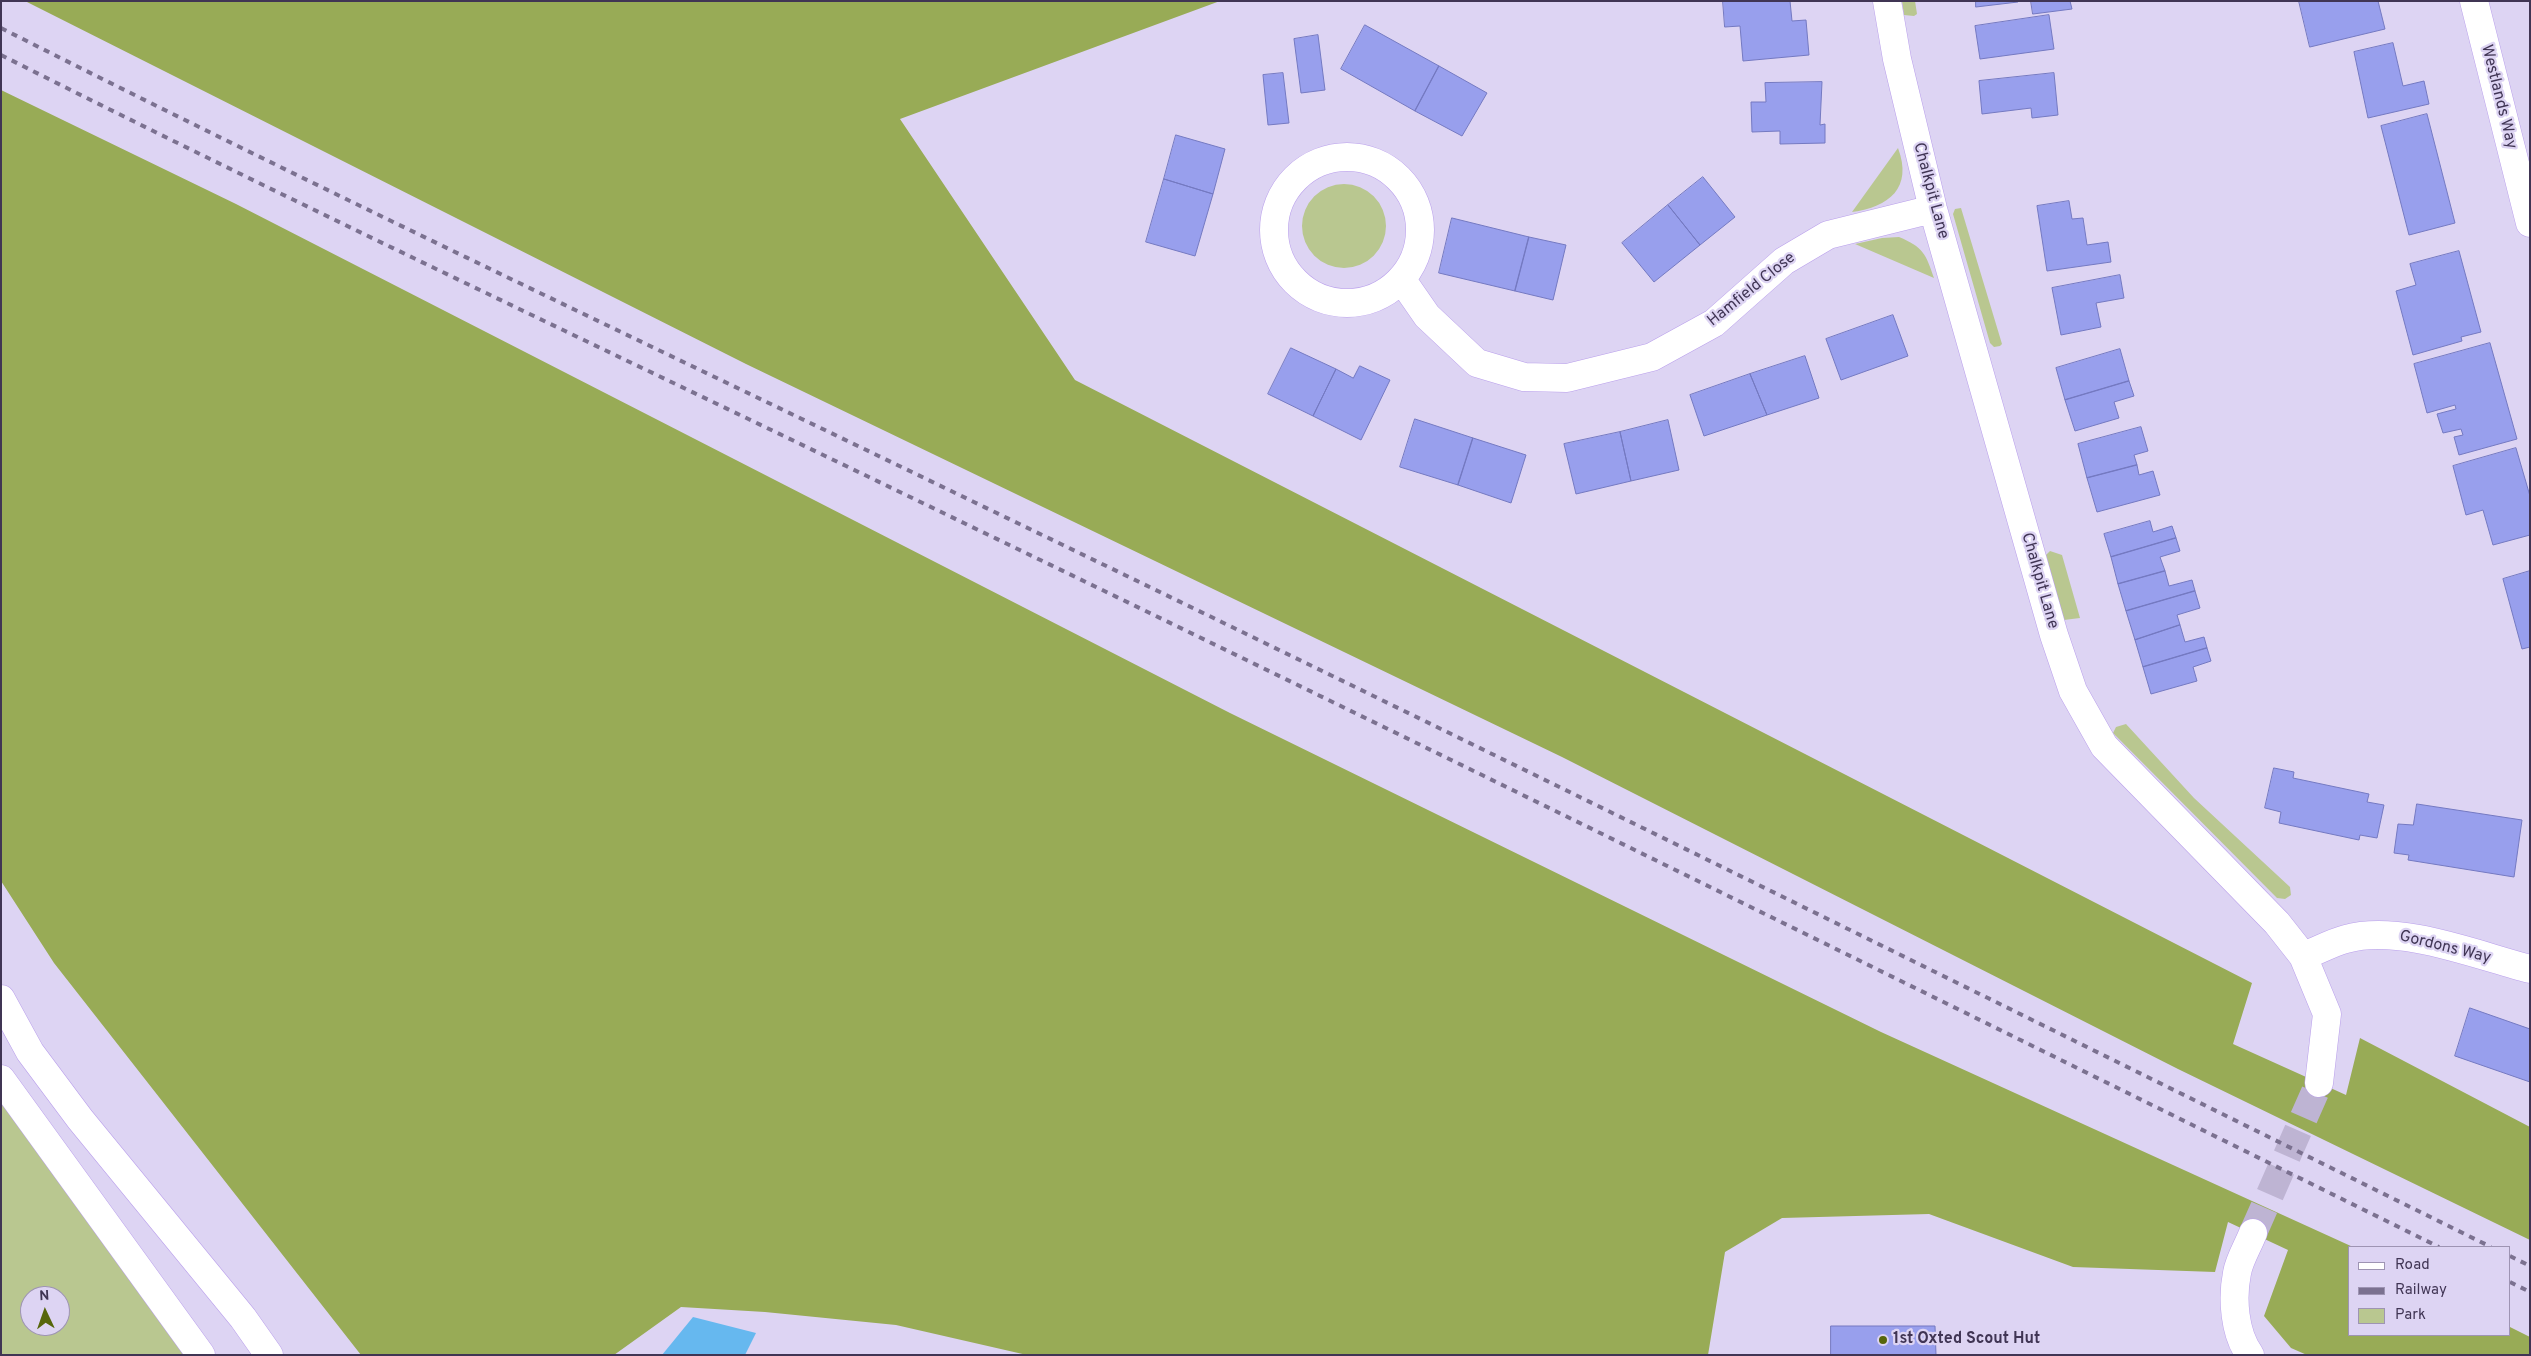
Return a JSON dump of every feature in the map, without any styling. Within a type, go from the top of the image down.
[{"type":"street","name":"Chalkpit Lane","points":[[1887,1],[1897,59],[1933,209],[2054,635],[2073,691],[2104,746],[2277,923],[2303,956],[2327,1014],[2319,1083]]},
{"type":"street","name":"Westlands Way","points":[[2474,1],[2530,223]]},
{"type":"street","points":[[1338,157],[1364,158],[1387,168],[1406,186],[1418,208],[1421,234],[1415,258],[1402,280],[1383,294],[1362,303],[1338,303],[1316,297],[1297,284],[1282,266],[1274,244],[1274,221],[1280,199],[1293,180],[1314,164],[1338,157]]},
{"type":"street","name":"Hamfield Close","points":[[1402,280],[1427,316],[1477,363],[1524,377],[1568,378],[1652,358],[1714,323],[1784,261],[1828,235],[1933,209]]},
{"type":"street","name":"Gordons Way","points":[[2303,956],[2345,939],[2391,934],[2411,937],[2530,969]]},
{"type":"street","points":[[1,999],[30,1052],[46,1074],[243,1318],[269,1355]]},
{"type":"street","points":[[1,1079],[200,1355]]},
{"type":"street","points":[[2250,1355],[2239,1330],[2236,1295],[2237,1271],[2253,1233]]},
{"type":"green space","points":[[25,1],[1220,1],[900,119],[1075,380],[2252,983],[2233,1044],[2346,1095],[2360,1038],[2530,1127],[2530,1240],[2178,1069],[1562,757],[746,364]]},
{"type":"green space","points":[[1902,1],[1915,1],[1917,14],[1914,16],[1904,15]]},
{"type":"green space","points":[[1,90],[236,204],[1230,713],[1881,1032],[2351,1246],[2348,1246],[2348,1336],[2511,1336],[2511,1328],[2530,1337],[2530,1355],[2307,1355],[2291,1348],[2264,1316],[2288,1250],[2228,1222],[2215,1272],[2073,1267],[1929,1214],[1782,1218],[1725,1252],[1708,1355],[1027,1355],[896,1325],[765,1312],[681,1307],[614,1355],[361,1355],[54,963],[1,881]]},
{"type":"green space","points":[[1898,148],[1902,162],[1902,174],[1900,185],[1895,193],[1877,206],[1852,212]]},
{"type":"green space","points":[[1344,184],[1360,187],[1374,196],[1383,210],[1386,226],[1383,242],[1374,256],[1360,265],[1344,268],[1328,265],[1314,256],[1305,242],[1302,226],[1305,210],[1314,196],[1328,187]]},
{"type":"green space","points":[[1961,208],[2002,344],[2000,346],[1994,347],[1990,343],[1953,214],[1955,209]]},
{"type":"green space","points":[[1899,237],[1919,248],[1929,263],[1934,278],[1855,244],[1882,238]]},
{"type":"green space","points":[[2050,551],[2062,555],[2080,618],[2064,620],[2046,555]]},
{"type":"green space","points":[[2126,724],[2194,798],[2290,887],[2291,895],[2285,899],[2277,898],[2113,733],[2116,727]]},
{"type":"green space","points":[[1,1072],[189,1355],[1,1355]]},
{"type":"water","points":[[693,1317],[756,1333],[745,1355],[662,1355]]},
{"type":"building","points":[[1723,1],[1790,1],[1792,21],[1806,20],[1809,55],[1743,61],[1740,26],[1725,27]]},
{"type":"building","points":[[1976,1],[2017,1],[2018,2],[1976,7]]},
{"type":"building","points":[[2031,1],[2070,1],[2072,9],[2033,14]]},
{"type":"building","points":[[2299,1],[2378,1],[2385,29],[2310,47]]},
{"type":"building","points":[[2049,15],[2054,49],[1980,59],[1975,26]]},
{"type":"building","points":[[1365,25],[1439,66],[1415,111],[1341,69]]},
{"type":"building","points":[[1318,35],[1325,90],[1301,93],[1294,39]]},
{"type":"building","points":[[2393,43],[2403,86],[2424,81],[2429,104],[2368,118],[2354,52]]},
{"type":"building","points":[[1439,66],[1487,93],[1462,136],[1415,111]]},
{"type":"building","points":[[1283,73],[1289,123],[1268,125],[1263,75]]},
{"type":"building","points":[[2054,73],[2058,115],[2032,118],[2031,108],[1982,114],[1979,81]]},
{"type":"building","points":[[1822,82],[1820,125],[1825,124],[1825,143],[1780,144],[1780,131],[1752,132],[1751,102],[1766,102],[1765,83]]},
{"type":"building","points":[[2427,114],[2455,223],[2409,235],[2381,126]]},
{"type":"building","points":[[1176,135],[1225,149],[1213,194],[1164,179]]},
{"type":"building","points":[[1703,177],[1735,217],[1700,245],[1668,205]]},
{"type":"building","points":[[1164,179],[1213,194],[1195,256],[1146,242]]},
{"type":"building","points":[[2069,201],[2072,219],[2083,218],[2087,245],[2108,242],[2111,262],[2047,271],[2037,206]]},
{"type":"building","points":[[1668,205],[1700,245],[1654,282],[1622,243]]},
{"type":"building","points":[[1452,218],[1529,237],[1515,291],[1439,273]]},
{"type":"building","points":[[1529,237],[1566,245],[1553,300],[1515,291]]},
{"type":"building","points":[[2459,251],[2481,332],[2461,337],[2462,341],[2413,355],[2396,291],[2416,285],[2410,264]]},
{"type":"building","points":[[2120,275],[2124,298],[2096,303],[2101,327],[2061,335],[2052,288]]},
{"type":"building","points":[[1893,315],[1908,356],[1841,380],[1826,339]]},
{"type":"building","points":[[2490,343],[2517,439],[2459,455],[2454,437],[2463,435],[2461,429],[2443,433],[2437,414],[2456,409],[2455,405],[2427,413],[2414,364]]},
{"type":"building","points":[[1291,348],[1336,369],[1313,416],[1268,394]]},
{"type":"building","points":[[2120,349],[2129,381],[2065,400],[2056,368]]},
{"type":"building","points":[[1805,356],[1819,398],[1767,415],[1750,374]]},
{"type":"building","points":[[1360,366],[1390,380],[1361,440],[1313,416],[1336,369],[1353,378]]},
{"type":"building","points":[[1750,374],[1767,415],[1704,436],[1690,395]]},
{"type":"building","points":[[2129,381],[2134,396],[2114,402],[2119,418],[2075,431],[2065,400]]},
{"type":"building","points":[[1415,419],[1473,438],[1458,485],[1400,467]]},
{"type":"building","points":[[1668,420],[1679,470],[1631,481],[1620,432]]},
{"type":"building","points":[[2141,427],[2148,451],[2134,455],[2137,465],[2087,478],[2078,444]]},
{"type":"building","points":[[1620,432],[1631,481],[1576,494],[1564,444]]},
{"type":"building","points":[[1473,438],[1526,455],[1511,503],[1458,485]]},
{"type":"building","points":[[2516,448],[2530,496],[2530,535],[2493,545],[2483,510],[2466,515],[2453,466]]},
{"type":"building","points":[[2137,465],[2139,475],[2153,471],[2160,495],[2097,512],[2087,478]]},
{"type":"building","points":[[2150,521],[2153,532],[2172,526],[2176,538],[2111,557],[2104,534]]},
{"type":"building","points":[[2176,538],[2180,551],[2160,557],[2165,571],[2118,584],[2111,557]]},
{"type":"building","points":[[2165,571],[2169,586],[2192,580],[2195,591],[2126,611],[2118,584]]},
{"type":"building","points":[[2530,571],[2530,647],[2522,649],[2503,579]]},
{"type":"building","points":[[2195,591],[2200,608],[2177,615],[2180,625],[2135,640],[2126,611]]},
{"type":"building","points":[[2180,625],[2185,642],[2204,637],[2207,648],[2143,667],[2135,640]]},
{"type":"building","points":[[2207,648],[2211,661],[2193,667],[2197,681],[2151,694],[2143,667]]},
{"type":"building","points":[[2274,768],[2294,772],[2293,778],[2369,794],[2367,802],[2384,805],[2377,838],[2360,835],[2359,840],[2279,823],[2281,812],[2265,808]]},
{"type":"building","points":[[2417,804],[2522,820],[2514,877],[2408,860],[2409,855],[2394,853],[2398,824],[2413,825]]},
{"type":"building","points":[[2470,1008],[2530,1029],[2530,1082],[2455,1056]]},
{"type":"building","name":"1st Oxted Scout Hut","points":[[1831,1326],[1935,1326],[1936,1355],[1831,1355]]},
{"type":"tunnel","points":[[2253,1233],[2319,1083]]},
{"type":"railway","points":[[1,28],[367,209],[1546,781],[2489,1246]]},
{"type":"railway","points":[[1,55],[363,234],[849,467],[1338,705],[2437,1246]]},
{"type":"railway","points":[[2511,1256],[2530,1266]]},
{"type":"railway","points":[[2511,1282],[2530,1292]]},
{"type":"place","name":"1st Oxted Scout Hut","points":[[1883,1340]]}]
